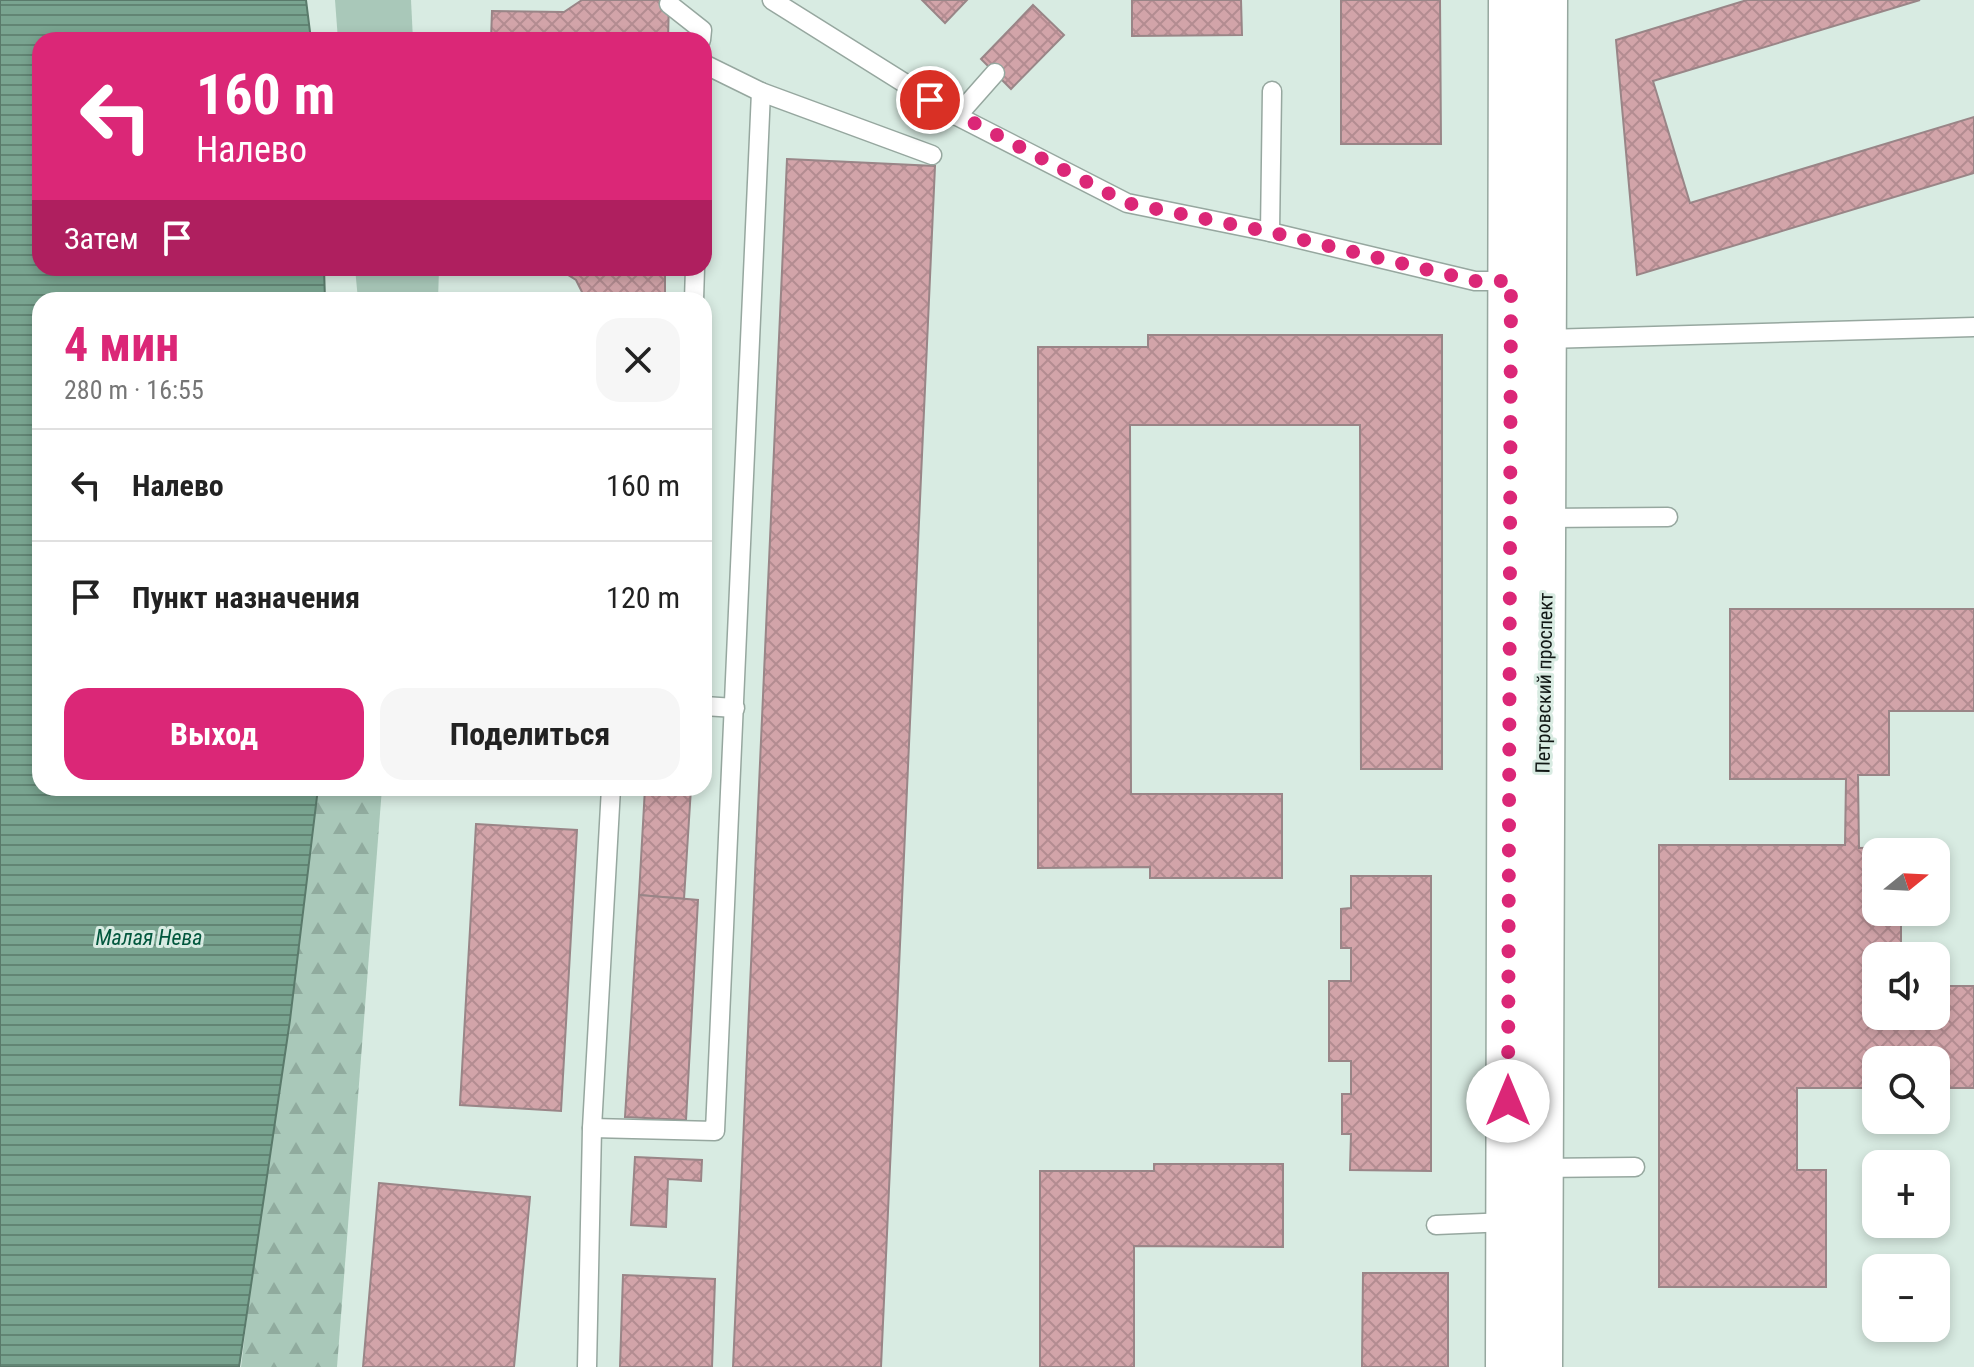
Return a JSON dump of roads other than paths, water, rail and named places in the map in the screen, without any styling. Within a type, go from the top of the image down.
[{"type":"street","name":"Петровский проспект","points":[[1528,13],[1524,1168],[1540,1367]]},
{"type":"street","name":"Петровский проспект","points":[[1528,281],[1546,339],[1528,518]]},
{"type":"street","name":"Петровский проспект","points":[[1508,1367],[1508,1222],[1524,1168]]},
{"type":"lane","points":[[772,0],[957,116],[1127,203],[1270,232],[1475,281],[1528,281]]},
{"type":"lane","points":[[669,4],[702,32]]},
{"type":"lane","points":[[712,68],[761,92],[932,155]]},
{"type":"lane","points":[[957,116],[995,73]]},
{"type":"lane","points":[[1270,232],[1272,91]]},
{"type":"lane","points":[[592,1128],[715,1131],[761,92]]},
{"type":"lane","points":[[1546,339],[1974,327]]},
{"type":"lane","points":[[1528,518],[1668,517]]},
{"type":"lane","points":[[712,707],[735,708]]},
{"type":"lane","points":[[587,1367],[592,1128],[611,796]]},
{"type":"lane","points":[[1524,1168],[1635,1167]]},
{"type":"lane","points":[[1436,1225],[1508,1222]]},
{"type":"water","name":"Малая Нева","points":[[0,0],[306,0],[310,32],[32,32],[32,276],[324,276],[325,292],[32,292],[32,796],[317,796],[290,1020],[239,1367],[0,1367]]}]
